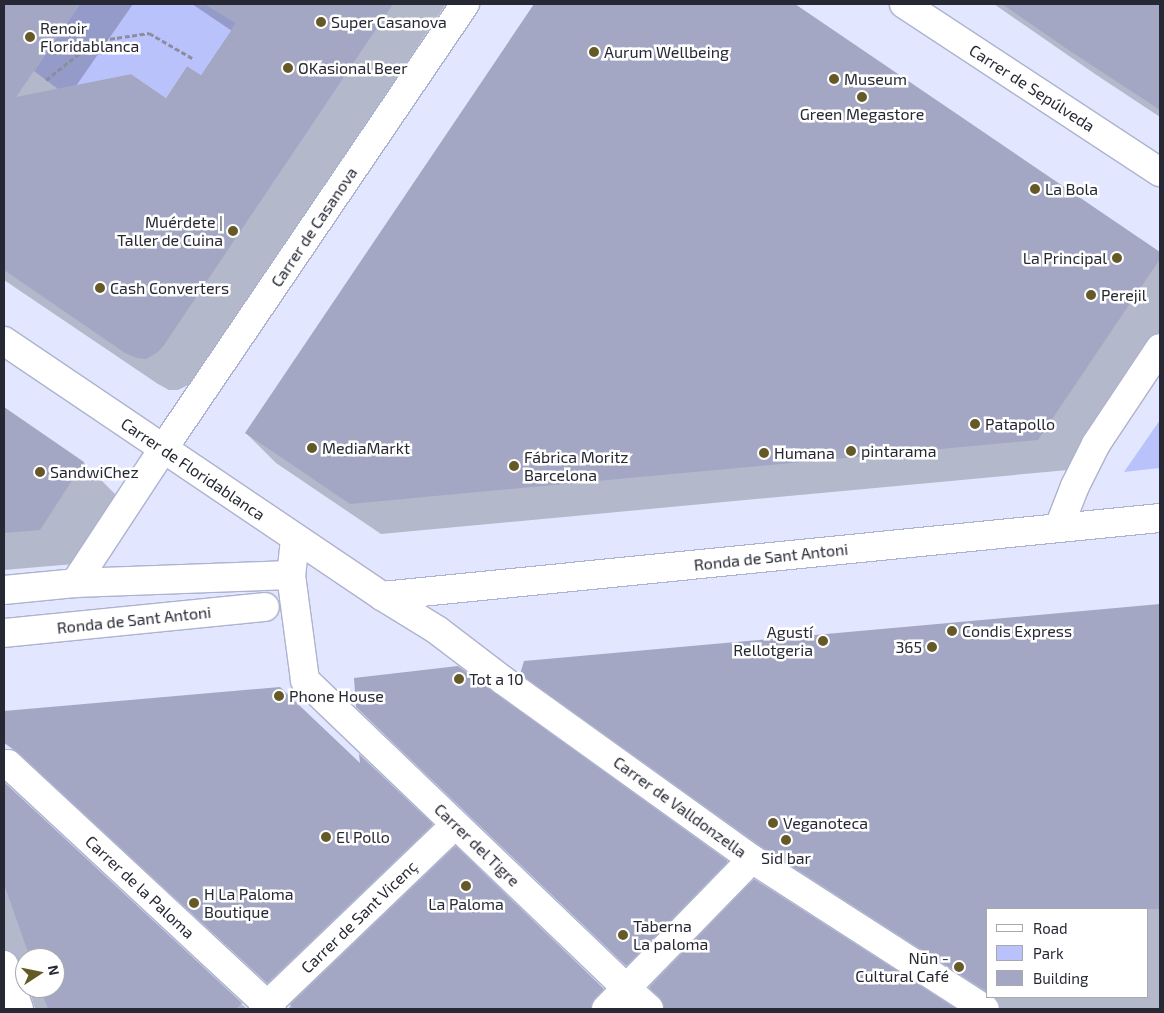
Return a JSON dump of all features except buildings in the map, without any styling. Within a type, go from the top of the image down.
[{"type":"street","name":"Carrer de Casanova","points":[[163,449],[465,4]]},
{"type":"street","name":"Carrer de Sepúlveda","points":[[904,4],[1160,172]]},
{"type":"street","name":"Carrer de Floridablanca","points":[[4,342],[382,596]]},
{"type":"street","points":[[1059,527],[1075,486],[1096,444],[1160,348]]},
{"type":"street","points":[[75,582],[134,496],[163,449]]},
{"type":"street","name":"Ronda de Sant Antoni","points":[[382,596],[1160,518]]},
{"type":"street","points":[[291,575],[295,539]]},
{"type":"street","name":"Ronda de Sant Antoni","points":[[4,590],[75,582],[259,578],[291,575]]},
{"type":"street","name":"Carrer del Tigre","points":[[291,575],[305,680],[649,1009]]},
{"type":"street","name":"Carrer de Valldonzella","points":[[382,596],[437,630],[504,681],[752,859],[985,1009]]},
{"type":"street","name":"Ronda de Sant Antoni","points":[[4,633],[265,607]]},
{"type":"street","name":"Carrer de la Paloma","points":[[6,765],[268,1008]]},
{"type":"street","name":"Carrer de Sant Vicenç","points":[[268,1008],[455,825]]},
{"type":"street","points":[[606,1009],[752,859]]},
{"type":"street","points":[[4,965],[18,1009]]},
{"type":"path","points":[[46,80],[95,41],[149,33],[192,58]]},
{"type":"green space","points":[[80,4],[205,4],[236,23],[201,75],[187,66],[166,98],[131,74],[58,89],[34,71]]},
{"type":"green space","points":[[1160,420],[1160,468],[1124,472]]},
{"type":"place","name":"Super Casanova","points":[[321,22]]},
{"type":"place","name":"Renoir Floridablanca","points":[[30,37]]},
{"type":"place","name":"Aurum Wellbeing","points":[[594,52]]},
{"type":"place","name":"OKasional Beer","points":[[288,68]]},
{"type":"place","name":"Museum","points":[[834,79]]},
{"type":"place","name":"Green Megastore","points":[[862,97]]},
{"type":"place","name":"La Bola","points":[[1035,189]]},
{"type":"place","name":"Muérdete | Taller de Cuina","points":[[233,231]]},
{"type":"place","name":"La Principal","points":[[1117,258]]},
{"type":"place","name":"Cash Converters","points":[[100,288]]},
{"type":"place","name":"Perejil","points":[[1091,295]]},
{"type":"place","name":"Patapollo","points":[[975,424]]},
{"type":"place","name":"MediaMarkt","points":[[312,448]]},
{"type":"place","name":"pintarama","points":[[851,451]]},
{"type":"place","name":"Humana","points":[[764,453]]},
{"type":"place","name":"Fábrica Moritz Barcelona","points":[[514,466]]},
{"type":"place","name":"SandwiChez","points":[[40,472]]},
{"type":"place","name":"Condis Express","points":[[952,631]]},
{"type":"place","name":"Agustí Rellotgeria","points":[[823,641]]},
{"type":"place","name":"365","points":[[932,647]]},
{"type":"place","name":"Tot a 10","points":[[459,679]]},
{"type":"place","name":"Phone House","points":[[279,696]]},
{"type":"place","name":"Veganoteca","points":[[773,823]]},
{"type":"place","name":"El Pollo","points":[[326,837]]},
{"type":"place","name":"Sid bar","points":[[786,840]]},
{"type":"place","name":"La Paloma","points":[[466,886]]},
{"type":"place","name":"H La Paloma Boutique","points":[[194,903]]},
{"type":"place","name":"Taberna La paloma","points":[[623,935]]},
{"type":"place","name":"Nūn - Cultural Café","points":[[959,967]]}]
